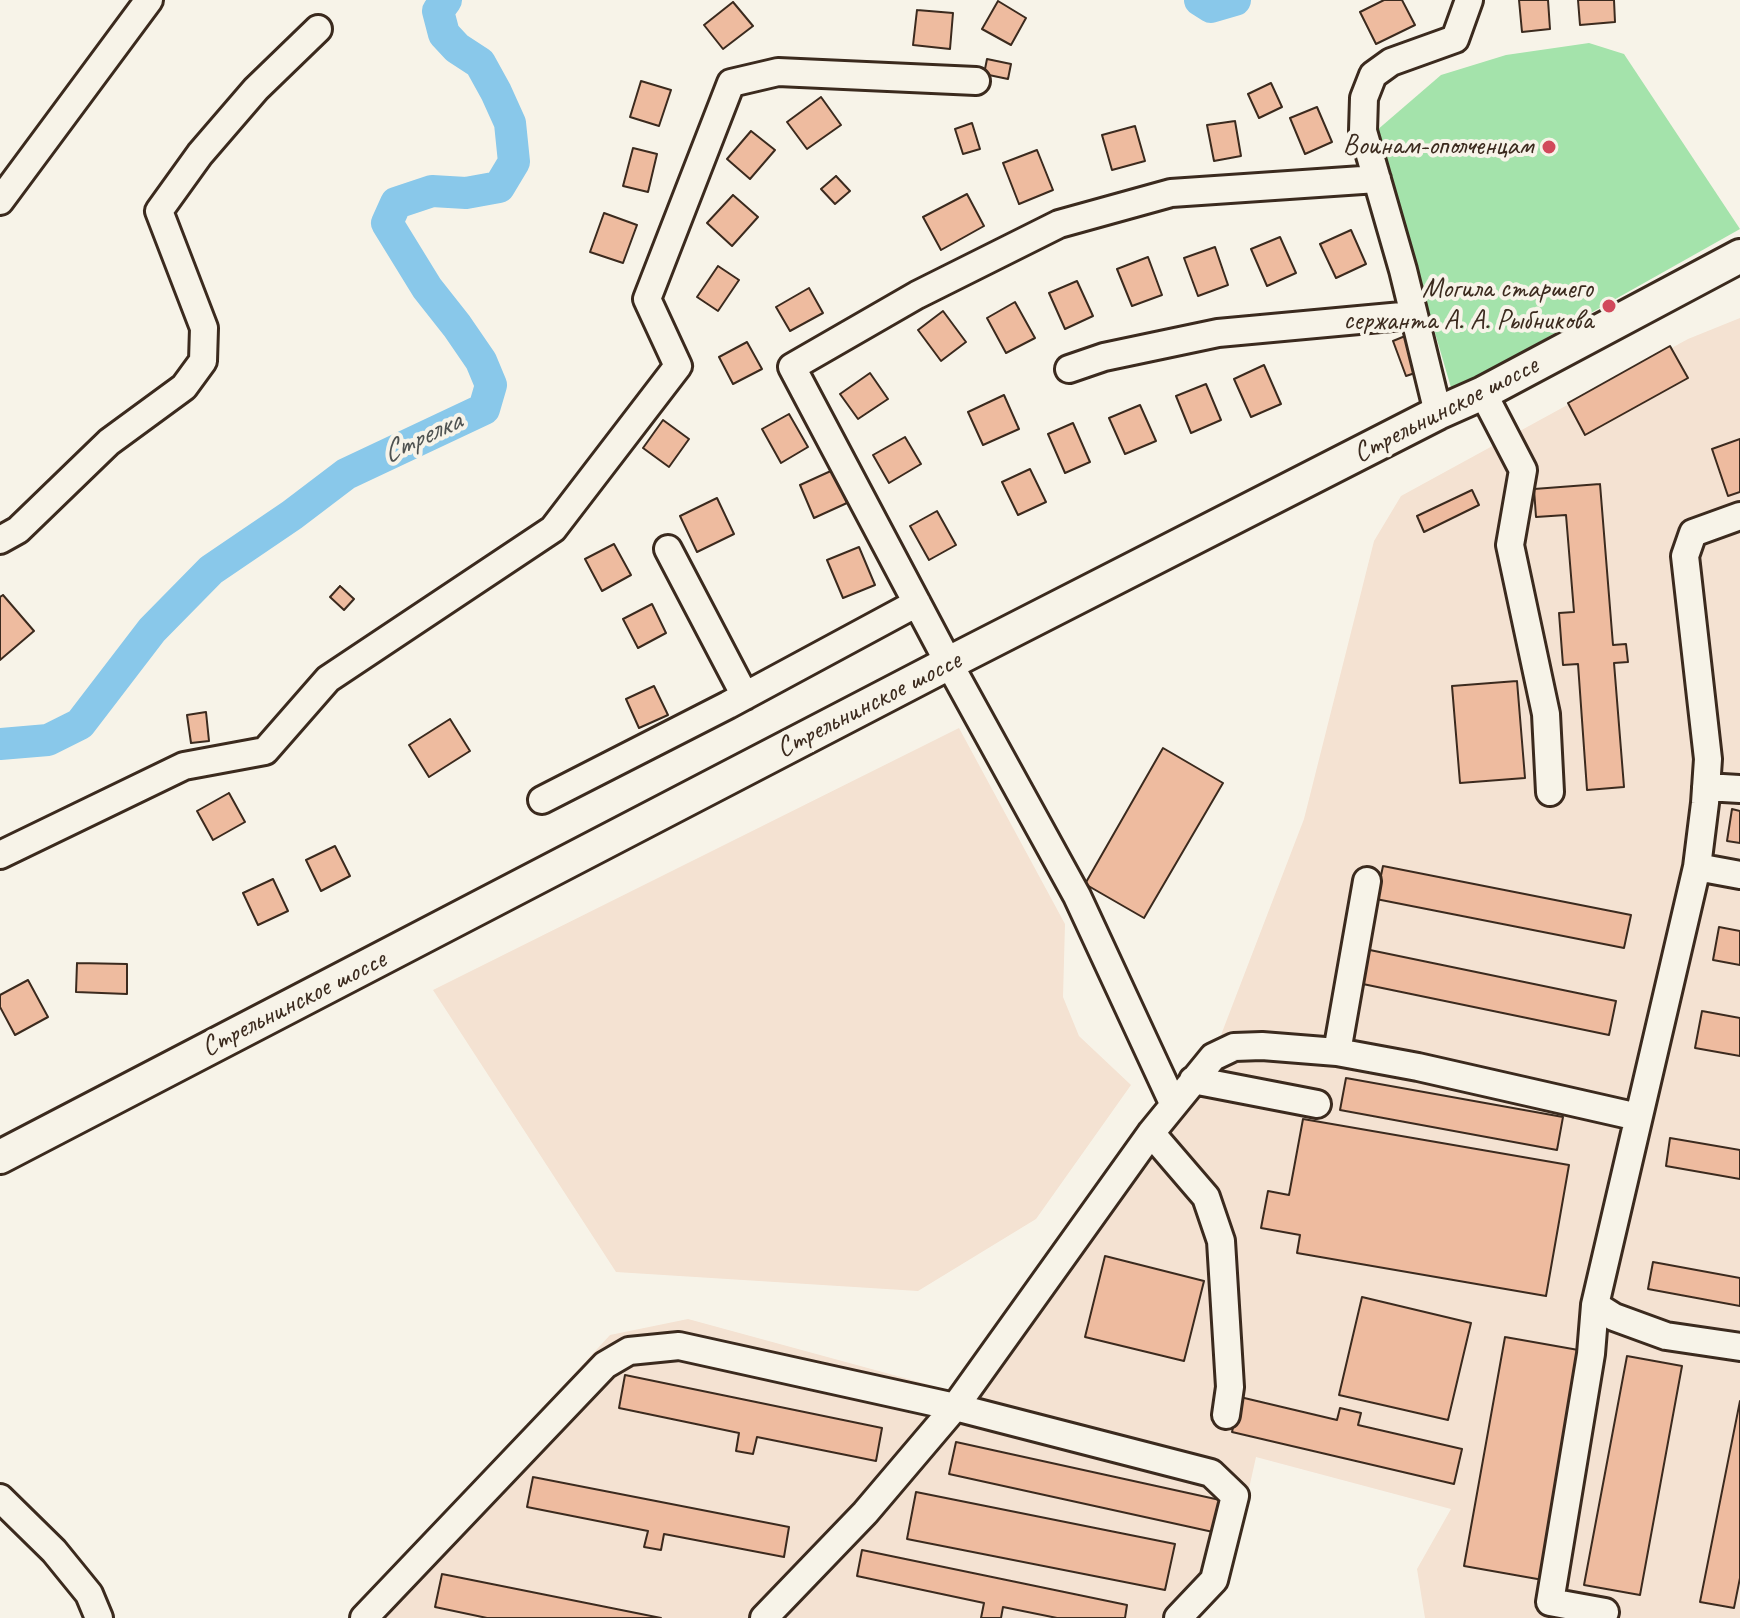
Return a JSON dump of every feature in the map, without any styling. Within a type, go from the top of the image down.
[{"type":"main road","name":"Стрельнинское шоссе","points":[[0,1157],[949,663],[1438,413],[1483,393],[1740,256]]},
{"type":"street","points":[[0,201],[149,0]]},
{"type":"street","points":[[1438,413],[1363,131],[1364,98],[1373,75],[1391,62],[1455,39],[1469,0]]},
{"type":"street","points":[[0,540],[18,530],[109,442],[184,387],[203,361],[204,328],[159,211],[200,154],[256,89],[318,29]]},
{"type":"street","points":[[0,855],[184,766],[265,751],[328,679],[553,529],[678,366],[647,299],[731,83],[778,72],[976,81]]},
{"type":"street","points":[[1173,1103],[1077,896],[792,367],[917,295],[1059,224],[1171,193],[1377,179]]},
{"type":"street","points":[[1069,369],[1104,357],[1218,333],[1413,315]]},
{"type":"street","points":[[1483,393],[1523,470],[1510,545],[1546,714],[1550,792]]},
{"type":"street","points":[[1605,1612],[1550,1602],[1591,1354],[1595,1305],[1697,867],[1708,759],[1685,556],[1693,533],[1740,516]]},
{"type":"street","points":[[668,549],[745,696]]},
{"type":"street","points":[[542,800],[917,603]]},
{"type":"street","points":[[1706,787],[1740,789]]},
{"type":"street","points":[[1697,867],[1740,875]]},
{"type":"street","points":[[1337,1052],[1367,881]]},
{"type":"street","points":[[764,1618],[865,1513],[955,1407],[1173,1103],[1213,1057],[1234,1047],[1337,1052],[1418,1067],[1638,1117]]},
{"type":"street","points":[[1193,1080],[1317,1104]]},
{"type":"street","points":[[1151,1133],[1206,1197],[1221,1241],[1230,1387],[1226,1415]]},
{"type":"street","points":[[1595,1305],[1614,1317],[1666,1336],[1740,1347]]},
{"type":"street","points":[[364,1618],[605,1365],[629,1351],[679,1346],[955,1407],[1211,1473],[1235,1496],[1214,1580],[1178,1618]]},
{"type":"street","points":[[0,1498],[54,1551],[89,1594],[99,1618]]},
{"type":"shaded area","points":[[1740,318],[1740,501],[1700,517],[1668,556],[1740,526],[1740,1618],[1425,1618],[1417,1569],[1451,1509],[1256,1457],[1238,1538],[1194,1618],[349,1618],[610,1335],[688,1319],[952,1391],[1221,1035],[1304,819],[1374,541],[1401,496],[1688,339]]},
{"type":"shaded area","points":[[959,728],[1065,924],[1063,997],[1079,1036],[1131,1085],[1036,1219],[918,1291],[616,1272],[433,990]]},
{"type":"green space","points":[[1589,43],[1624,54],[1740,229],[1452,391],[1376,131],[1441,75],[1506,55]]},
{"type":"building","points":[[1384,0],[1402,0],[1415,25],[1376,44],[1360,12]]},
{"type":"building","points":[[1519,0],[1548,0],[1550,29],[1522,32]]},
{"type":"building","points":[[1578,0],[1614,0],[1615,22],[1580,25]]},
{"type":"building","points":[[998,1],[1026,18],[1011,45],[982,29]]},
{"type":"building","points":[[733,2],[753,26],[723,49],[704,25]]},
{"type":"building","points":[[917,10],[953,13],[950,49],[913,45]]},
{"type":"building","points":[[987,59],[1011,64],[1008,79],[984,74]]},
{"type":"building","points":[[641,81],[671,90],[659,126],[630,117]]},
{"type":"building","points":[[1271,83],[1282,107],[1259,118],[1248,94]]},
{"type":"building","points":[[821,97],[841,125],[807,149],[787,122]]},
{"type":"building","points":[[1317,107],[1332,142],[1305,154],[1290,118]]},
{"type":"building","points":[[1235,121],[1241,156],[1214,161],[1207,125]]},
{"type":"building","points":[[972,123],[980,149],[963,154],[955,129]]},
{"type":"building","points":[[1135,126],[1145,161],[1112,170],[1102,135]]},
{"type":"building","points":[[751,131],[775,150],[750,179],[727,159]]},
{"type":"building","points":[[633,148],[657,154],[648,192],[623,186]]},
{"type":"building","points":[[1037,150],[1053,190],[1019,204],[1003,163]]},
{"type":"building","points":[[836,176],[850,191],[835,204],[821,189]]},
{"type":"building","points":[[967,194],[984,226],[941,250],[923,217]]},
{"type":"building","points":[[733,195],[758,217],[732,246],[707,223]]},
{"type":"building","points":[[604,213],[637,225],[623,263],[590,252]]},
{"type":"building","points":[[1351,230],[1366,264],[1336,278],[1320,244]]},
{"type":"building","points":[[1280,237],[1296,273],[1267,286],[1251,249]]},
{"type":"building","points":[[1215,247],[1228,285],[1198,296],[1184,258]]},
{"type":"building","points":[[1148,257],[1162,295],[1132,306],[1117,269]]},
{"type":"building","points":[[718,266],[739,280],[718,311],[697,297]]},
{"type":"building","points":[[1077,281],[1093,316],[1065,329],[1049,293]]},
{"type":"building","points":[[809,288],[823,313],[790,331],[776,307]]},
{"type":"building","points":[[1015,302],[1035,338],[1006,353],[987,318]]},
{"type":"building","points":[[943,311],[966,342],[941,361],[918,330]]},
{"type":"building","points":[[1410,334],[1424,370],[1406,376],[1393,341]]},
{"type":"building","points":[[747,342],[762,369],[733,384],[719,357]]},
{"type":"building","points":[[1670,346],[1688,378],[1585,435],[1568,403]]},
{"type":"building","points":[[1264,365],[1281,404],[1251,417],[1234,379]]},
{"type":"building","points":[[870,373],[888,399],[858,419],[840,394]]},
{"type":"building","points":[[1206,384],[1221,420],[1191,433],[1176,396]]},
{"type":"building","points":[[1004,395],[1019,429],[983,445],[968,412]]},
{"type":"building","points":[[1140,405],[1156,441],[1125,454],[1109,418]]},
{"type":"building","points":[[789,414],[808,447],[781,463],[762,429]]},
{"type":"building","points":[[663,420],[689,439],[669,467],[643,448]]},
{"type":"building","points":[[1073,423],[1090,462],[1065,473],[1048,434]]},
{"type":"building","points":[[905,437],[921,464],[889,483],[873,455]]},
{"type":"building","points":[[1740,439],[1740,492],[1728,496],[1712,449]]},
{"type":"building","points":[[1030,469],[1046,502],[1018,515],[1002,482]]},
{"type":"building","points":[[833,470],[847,503],[814,518],[800,485]]},
{"type":"building","points":[[1600,484],[1613,645],[1626,644],[1628,662],[1614,663],[1624,787],[1587,790],[1578,664],[1563,665],[1559,613],[1574,612],[1566,515],[1536,517],[1534,489]]},
{"type":"building","points":[[1472,490],[1479,505],[1424,532],[1417,516]]},
{"type":"building","points":[[717,498],[734,534],[697,552],[680,516]]},
{"type":"building","points":[[937,511],[956,545],[929,560],[910,526]]},
{"type":"building","points":[[614,544],[631,575],[602,591],[585,559]]},
{"type":"building","points":[[859,547],[875,585],[843,598],[827,560]]},
{"type":"building","points":[[340,586],[354,599],[344,610],[330,597]]},
{"type":"building","points":[[3,595],[34,631],[0,660],[0,597]]},
{"type":"building","points":[[652,604],[666,633],[638,648],[623,619]]},
{"type":"building","points":[[1517,681],[1525,778],[1460,783],[1452,686]]},
{"type":"building","points":[[654,686],[668,715],[639,728],[626,699]]},
{"type":"building","points":[[206,712],[209,741],[191,743],[187,715]]},
{"type":"building","points":[[450,719],[470,751],[429,777],[409,745]]},
{"type":"building","points":[[1163,748],[1223,783],[1144,918],[1085,884]]},
{"type":"building","points":[[229,793],[245,822],[213,840],[197,811]]},
{"type":"building","points":[[1732,809],[1740,811],[1740,843],[1727,841]]},
{"type":"building","points":[[335,846],[350,876],[321,891],[306,860]]},
{"type":"building","points":[[1383,866],[1631,915],[1624,948],[1376,899]]},
{"type":"building","points":[[273,879],[288,911],[258,925],[243,893]]},
{"type":"building","points":[[1719,927],[1740,931],[1740,965],[1713,960]]},
{"type":"building","points":[[1365,949],[1616,1001],[1609,1035],[1358,983]]},
{"type":"building","points":[[77,963],[127,964],[127,994],[76,992]]},
{"type":"building","points":[[28,980],[48,1017],[15,1035],[0,1007],[0,995]]},
{"type":"building","points":[[1702,1011],[1740,1018],[1740,1056],[1695,1048]]},
{"type":"building","points":[[1346,1078],[1563,1117],[1557,1150],[1340,1110]]},
{"type":"building","points":[[1303,1119],[1569,1165],[1546,1296],[1297,1253],[1300,1235],[1261,1228],[1268,1191],[1289,1195]]},
{"type":"building","points":[[1670,1138],[1740,1150],[1740,1179],[1666,1166]]},
{"type":"building","points":[[1105,1256],[1204,1281],[1184,1361],[1085,1337]]},
{"type":"building","points":[[1653,1262],[1740,1278],[1740,1306],[1648,1289]]},
{"type":"building","points":[[1362,1297],[1471,1323],[1448,1420],[1339,1395]]},
{"type":"building","points":[[1505,1337],[1584,1351],[1543,1580],[1464,1566]]},
{"type":"building","points":[[1627,1356],[1682,1366],[1640,1595],[1584,1585]]},
{"type":"building","points":[[625,1375],[882,1428],[876,1461],[757,1437],[753,1454],[736,1451],[739,1433],[619,1408]]},
{"type":"building","points":[[1240,1397],[1337,1420],[1340,1408],[1361,1413],[1358,1425],[1462,1449],[1454,1484],[1232,1432]]},
{"type":"building","points":[[1740,1401],[1740,1578],[1734,1608],[1700,1602]]},
{"type":"building","points":[[956,1442],[1220,1500],[1213,1532],[949,1474]]},
{"type":"building","points":[[533,1477],[789,1527],[784,1557],[664,1534],[661,1550],[644,1547],[648,1531],[527,1507]]},
{"type":"building","points":[[916,1492],[1175,1544],[1165,1590],[907,1539]]},
{"type":"building","points":[[862,1550],[1127,1605],[1125,1618],[1057,1618],[1003,1607],[1001,1618],[981,1618],[984,1603],[857,1576]]},
{"type":"building","points":[[442,1574],[661,1618],[487,1618],[435,1607]]},
{"type":"waterway","name":"Стрелка","points":[[0,744],[48,740],[80,724],[152,630],[211,570],[346,474],[484,409],[491,385],[481,361],[427,288],[387,223],[396,203],[432,191],[466,193],[499,187],[514,162],[510,123],[496,92],[480,63],[457,48],[444,34],[438,11],[446,0]]},
{"type":"waterway","name":"Стрелка","points":[[1200,0],[1211,7],[1235,0]]},
{"type":"place","name":"Воинам-ополченцам","points":[[1549,147]]},
{"type":"place","name":"Могила старшего сержанта А. А. Рыбникова","points":[[1609,306]]}]
